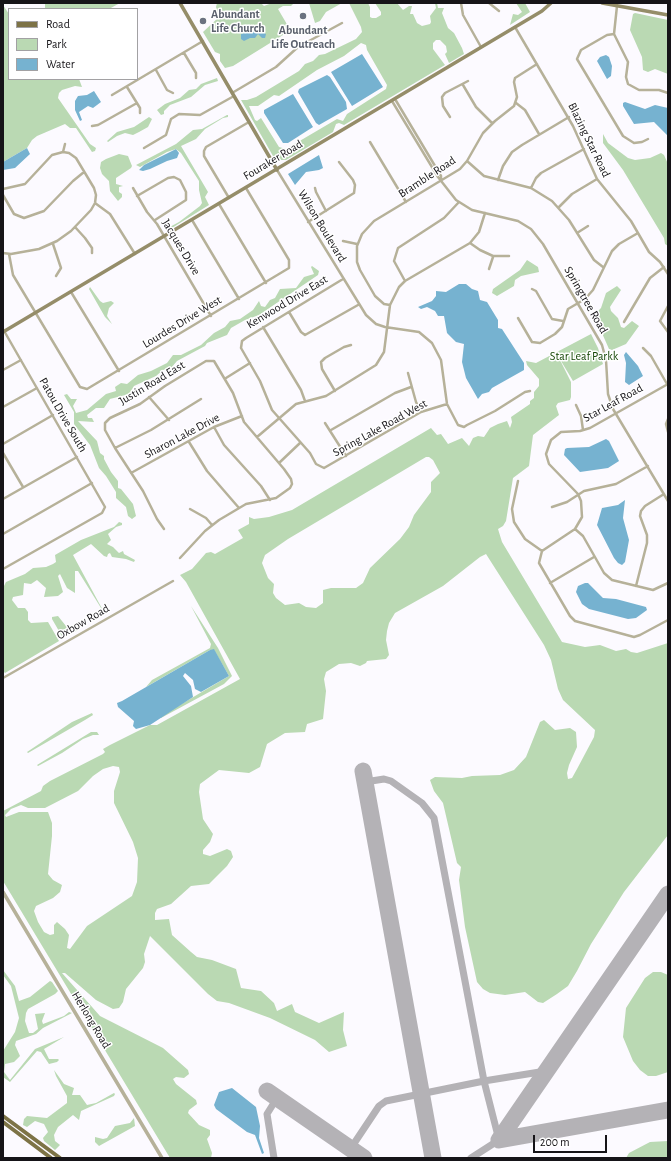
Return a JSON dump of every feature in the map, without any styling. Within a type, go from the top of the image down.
[{"type":"main road","name":"Wilson Boulevard","points":[[180,3],[277,170]]},
{"type":"main road","name":"Fouraker Road","points":[[4,331],[481,48],[542,11],[551,3]]},
{"type":"main road","points":[[602,3],[668,15]]},
{"type":"main road","points":[[3,1116],[58,1158]]},
{"type":"main road","points":[[3,1122],[51,1158],[58,1158]]},
{"type":"main road","points":[[18,1134],[21,1129]]},
{"type":"main road","points":[[35,1146],[46,1148]]},
{"type":"street","points":[[461,3],[463,15],[481,48]]},
{"type":"street","points":[[489,3],[499,11]]},
{"type":"street","points":[[617,6],[614,34],[628,62],[626,77],[628,84],[639,90],[659,90],[668,93]]},
{"type":"street","points":[[144,148],[166,135],[171,119],[179,114],[200,116],[276,67],[298,47],[342,24]]},
{"type":"street","name":"Blazing Star Road","points":[[515,27],[569,117],[597,179],[626,215],[649,252],[668,274]]},
{"type":"street","points":[[614,34],[607,35],[579,53],[579,63],[623,136],[634,142],[642,142],[648,139]]},
{"type":"street","points":[[112,95],[203,41]]},
{"type":"street","points":[[184,53],[196,73],[196,78]]},
{"type":"street","points":[[537,64],[515,78],[514,82],[517,97],[516,103],[525,110],[539,134]]},
{"type":"street","points":[[156,70],[168,90],[172,93]]},
{"type":"street","points":[[450,117],[443,106],[442,97],[468,81]]},
{"type":"street","points":[[463,85],[476,107],[492,124]]},
{"type":"street","points":[[127,87],[140,108],[140,113]]},
{"type":"street","name":"Springtree Road","points":[[394,100],[441,181],[451,195],[472,210],[513,219],[531,229],[543,244],[600,340],[604,352],[608,394],[615,413],[668,500]]},
{"type":"street","points":[[92,126],[98,125],[137,103]]},
{"type":"street","name":"Bramble Road","points":[[358,244],[362,234],[371,224],[456,172],[467,161],[478,141],[492,124],[510,111],[516,103]]},
{"type":"street","points":[[498,180],[503,166],[512,152],[539,134],[569,117]]},
{"type":"street","points":[[229,198],[203,152],[206,147],[249,122]]},
{"type":"street","points":[[370,142],[406,202]]},
{"type":"street","points":[[63,152],[65,144]]},
{"type":"street","points":[[531,188],[536,178],[541,173],[584,149]]},
{"type":"street","points":[[3,189],[23,185],[52,156],[63,152],[73,156],[96,191],[95,203],[75,227],[53,244],[39,249],[8,254],[3,253]]},
{"type":"street","points":[[467,161],[482,175],[531,188],[546,196],[559,207],[594,260],[603,267]]},
{"type":"street","points":[[308,222],[352,196],[355,185],[350,175],[339,162]]},
{"type":"street","name":"Wilson Boulevard","points":[[277,170],[358,305],[372,321],[388,328],[419,332],[432,342],[441,360],[447,404],[456,423],[460,426],[467,425],[495,411],[525,392],[530,391]]},
{"type":"street","points":[[3,195],[14,214],[20,218],[36,215],[44,211],[73,181],[84,172]]},
{"type":"street","points":[[137,196],[172,177],[180,180],[187,196],[183,204],[155,220]]},
{"type":"street","points":[[559,207],[572,194],[597,179]]},
{"type":"street","name":"Jacques Drive","points":[[133,188],[147,212],[155,220],[211,316]]},
{"type":"street","name":"Lourdes Drive West","points":[[36,313],[81,388],[88,389],[239,300],[288,270],[290,266],[289,260],[246,188]]},
{"type":"street","points":[[315,188],[326,211]]},
{"type":"street","points":[[405,281],[394,261],[398,248],[444,218],[459,202]]},
{"type":"street","points":[[95,203],[110,214],[135,254]]},
{"type":"street","points":[[219,204],[266,283]]},
{"type":"street","points":[[257,437],[289,409],[305,401],[323,397],[376,366],[384,352],[390,305],[393,297],[405,281],[470,242],[479,232],[485,213]]},
{"type":"street","points":[[192,220],[239,300]]},
{"type":"street","points":[[577,233],[588,226]]},
{"type":"street","points":[[75,227],[86,238],[92,248],[92,253]]},
{"type":"street","points":[[518,318],[530,339],[536,344],[543,342],[558,333],[568,309],[593,290],[607,259],[616,246],[638,233]]},
{"type":"street","points":[[343,241],[358,244],[357,262],[362,274],[375,296],[384,304],[390,305]]},
{"type":"street","points":[[470,242],[480,250],[493,256],[509,256]]},
{"type":"street","points":[[53,244],[60,268],[56,276]]},
{"type":"street","points":[[8,254],[13,275],[36,313]]},
{"type":"street","points":[[489,270],[493,256]]},
{"type":"street","points":[[624,322],[650,278],[664,268]]},
{"type":"street","name":"Kenwood Drive East","points":[[250,363],[242,350],[242,343],[246,338],[343,279]]},
{"type":"street","points":[[532,289],[536,292],[552,318],[563,321]]},
{"type":"street","points":[[71,292],[119,371]]},
{"type":"street","points":[[288,312],[304,334],[307,334],[358,305]]},
{"type":"street","points":[[668,306],[660,321],[668,332]]},
{"type":"street","points":[[263,327],[301,390],[305,401]]},
{"type":"street","name":"Patou Drive South","points":[[3,568],[104,510],[104,505],[92,483],[4,331]]},
{"type":"street","points":[[335,391],[322,369],[321,362],[344,347],[351,345]]},
{"type":"street","points":[[643,348],[651,356],[668,384]]},
{"type":"street","points":[[3,370],[21,360]]},
{"type":"street","name":"Justin Road East","points":[[115,448],[105,430],[105,423],[110,418],[140,404],[178,377],[206,361],[211,360],[216,364],[226,378]]},
{"type":"street","points":[[180,558],[212,525],[239,508],[252,503],[270,500],[290,488],[292,484],[291,479],[242,416],[236,398],[226,378],[250,363],[260,381],[269,406],[300,443],[279,463]]},
{"type":"street","points":[[408,373],[411,387],[421,412]]},
{"type":"street","name":"Star Leaf Road","points":[[578,494],[549,464],[546,454],[551,440],[561,432],[583,430],[668,384]]},
{"type":"street","points":[[331,430],[395,393],[411,387]]},
{"type":"street","points":[[3,407],[36,388]]},
{"type":"street","points":[[149,397],[169,420]]},
{"type":"street","points":[[164,529],[156,519],[143,491],[115,448],[169,420],[201,399]]},
{"type":"street","name":"Spring Lake Road West","points":[[300,443],[316,464],[322,468],[328,467],[421,412],[447,404]]},
{"type":"street","points":[[576,405],[581,416],[583,430]]},
{"type":"street","points":[[3,444],[53,415]]},
{"type":"street","name":"Sharon Lake Drive","points":[[131,473],[214,427],[242,416]]},
{"type":"street","points":[[668,419],[666,424],[668,432]]},
{"type":"street","points":[[325,423],[331,430],[346,456]]},
{"type":"street","points":[[214,427],[227,450],[261,486],[270,500]]},
{"type":"street","points":[[189,442],[207,471],[239,508]]},
{"type":"street","points":[[3,453],[23,487]]},
{"type":"street","points":[[3,499],[77,457]]},
{"type":"street","points":[[552,507],[567,502],[578,494],[616,484],[648,466]]},
{"type":"street","points":[[518,481],[512,510],[514,522],[525,539],[542,551]]},
{"type":"street","points":[[3,534],[92,483]]},
{"type":"street","points":[[578,494],[581,501],[582,516],[575,530],[542,551],[539,563],[570,616],[575,621],[634,637],[668,620]]},
{"type":"street","points":[[636,586],[647,543],[647,535],[640,516],[641,511],[645,506],[664,494]]},
{"type":"street","points":[[190,509],[206,518],[212,525]]},
{"type":"street","points":[[575,530],[583,536],[607,577],[653,590],[668,583]]},
{"type":"street","points":[[550,583],[594,557]]},
{"type":"street","name":"Oxbow Road","points":[[3,678],[173,581]]},
{"type":"street","name":"Herlong Road","points":[[3,892],[162,1158]]},
{"type":"green space","points":[[45,3],[120,3],[111,8],[45,8]]},
{"type":"green space","points":[[217,3],[261,3],[264,6],[272,3],[294,3],[291,6],[283,6],[278,9],[288,26],[289,33],[283,35],[233,66],[225,68],[220,61],[220,54],[215,52],[203,32],[219,17],[216,7]]},
{"type":"green space","points":[[309,3],[342,3],[326,12],[320,21],[315,23]]},
{"type":"green space","points":[[349,3],[368,3],[370,7],[370,17],[372,18],[376,18],[381,15],[381,12],[375,3],[397,3],[403,10],[409,6],[412,6],[410,14],[413,14],[417,23],[422,26],[430,24],[430,16],[436,8],[435,3],[437,3],[438,8],[444,8],[442,13],[448,28],[454,33],[464,54],[449,63],[445,54],[447,52],[446,46],[440,40],[436,40],[433,43],[433,49],[445,65],[344,125],[339,123],[336,124],[333,132],[286,160],[278,160],[273,156],[241,100],[256,97],[299,71],[305,64],[313,61],[319,55],[325,54],[356,39],[362,32]],"holes":[[[361,43],[366,45],[367,50],[387,85],[386,89],[347,114],[343,121],[337,119],[286,149],[279,147],[261,118],[257,121],[255,120],[249,106],[258,106],[274,95],[279,96],[317,70],[344,56]]]},
{"type":"green space","points":[[516,3],[525,3],[530,12],[510,25],[513,14],[518,15],[522,12]]},
{"type":"green space","points":[[3,5],[8,12],[8,80],[79,80],[82,87],[75,86],[62,90],[59,93],[58,98],[90,144],[96,148],[95,151],[92,152],[76,128],[70,128],[65,124],[37,136],[32,140],[27,148],[3,162]]},
{"type":"green space","points":[[635,13],[668,20],[668,74],[655,69],[648,72],[643,70],[642,57],[630,30],[633,14]]},
{"type":"green space","points":[[217,78],[218,81],[205,85],[191,97],[170,105],[164,111],[164,114],[161,115],[157,110],[165,104],[180,98],[189,90],[196,89],[201,84]]},
{"type":"green space","points":[[227,115],[228,117],[223,118],[205,129],[196,139],[181,146],[208,192],[205,197],[209,205],[167,231],[166,229],[179,222],[202,203],[199,190],[199,181],[181,153],[176,149],[167,152],[140,167],[136,165],[176,144],[193,130],[202,129]]},
{"type":"green space","points":[[149,117],[152,119],[148,127],[133,135],[125,133],[108,142],[107,141],[117,132],[134,127]]},
{"type":"green space","points":[[603,134],[608,143],[628,158],[635,160],[650,158],[661,153],[664,155],[668,164],[668,246],[665,244],[664,238],[623,170],[603,143]]},
{"type":"green space","points":[[119,154],[128,156],[132,166],[116,178],[116,184],[123,186],[119,187],[119,192],[122,194],[122,197],[118,201],[110,191],[109,181],[102,174],[100,168],[101,162]]},
{"type":"green space","points":[[527,260],[538,267],[539,272],[521,276],[515,280],[514,286],[497,296],[492,293],[493,289],[520,270]]},
{"type":"green space","points":[[312,266],[319,271],[318,275],[259,315],[245,320],[231,328],[227,335],[207,343],[205,346],[177,361],[171,368],[163,370],[156,376],[134,386],[129,394],[110,399],[104,408],[96,408],[87,415],[88,418],[92,418],[94,422],[78,421],[97,441],[100,453],[104,456],[104,459],[111,472],[118,481],[118,488],[121,489],[133,504],[136,516],[132,519],[128,516],[126,507],[116,498],[116,492],[99,468],[90,445],[74,424],[74,412],[64,395],[67,394],[71,399],[77,399],[73,406],[76,413],[87,410],[106,394],[116,391],[115,387],[121,383],[127,384],[138,375],[151,371],[167,363],[173,355],[181,355],[201,345],[214,333],[225,327],[230,321],[240,319],[253,310],[259,301],[261,306],[265,307],[270,300],[275,298],[280,289],[296,288],[304,277],[314,274],[311,267]]},
{"type":"green space","points":[[617,286],[621,290],[610,307],[611,311],[618,318],[621,327],[624,328],[632,321],[639,326],[626,344],[612,350],[609,349],[594,315],[601,308],[606,293]]},
{"type":"green space","points":[[90,287],[103,303],[111,301],[114,303],[109,308],[107,316],[112,324],[105,317],[89,289]]},
{"type":"green space","name":"Star Leaf Parkk","points":[[591,334],[598,348],[603,364],[573,381],[558,356],[571,382],[570,400],[558,403],[556,406],[559,415],[533,435],[529,466],[513,478],[506,521],[503,526],[498,529],[502,542],[562,642],[585,647],[600,645],[616,651],[626,649],[637,653],[668,643],[668,835],[624,892],[591,944],[568,986],[543,1003],[538,1002],[525,992],[505,995],[490,993],[483,989],[477,982],[465,927],[459,880],[461,867],[457,863],[443,803],[434,791],[430,780],[435,777],[462,778],[472,776],[500,775],[514,770],[526,757],[540,722],[544,720],[555,730],[570,728],[576,732],[577,747],[567,773],[568,779],[572,778],[594,737],[595,730],[563,700],[558,689],[551,660],[544,645],[486,554],[480,557],[443,586],[395,613],[389,623],[387,631],[386,640],[389,655],[386,659],[367,661],[360,666],[351,663],[339,664],[326,672],[324,679],[326,691],[323,719],[307,724],[305,732],[285,733],[267,744],[260,767],[249,773],[219,770],[200,784],[199,792],[203,819],[213,834],[210,842],[203,850],[203,854],[210,856],[227,849],[231,851],[233,857],[227,866],[209,884],[191,886],[171,904],[157,909],[155,913],[155,920],[169,919],[172,935],[197,957],[212,960],[236,969],[241,988],[261,991],[274,1003],[277,1011],[292,1004],[295,1012],[319,1023],[344,1012],[343,1030],[347,1046],[329,1052],[315,1040],[270,1018],[229,1003],[217,1001],[208,994],[150,936],[144,954],[145,962],[143,968],[126,989],[123,1002],[119,1008],[113,1009],[96,1000],[65,973],[62,973],[100,1016],[163,1048],[188,1070],[189,1074],[184,1078],[176,1077],[173,1079],[176,1084],[196,1100],[197,1104],[189,1110],[188,1113],[199,1125],[210,1130],[210,1135],[207,1139],[212,1153],[211,1158],[170,1158],[3,881],[3,811],[41,791],[43,786],[50,781],[103,754],[105,752],[103,749],[110,745],[150,725],[157,725],[240,679],[186,582],[180,575],[192,569],[206,553],[211,552],[215,554],[243,538],[238,530],[249,524],[249,517],[254,519],[269,517],[292,510],[431,428],[437,435],[441,434],[448,444],[462,438],[469,446],[473,438],[478,436],[484,437],[490,428],[498,424],[507,421],[510,428],[512,422],[511,417],[530,404],[530,401],[534,398],[534,392],[539,386],[539,379],[527,365],[526,361],[536,363]],"holes":[[[426,457],[433,460],[440,473],[431,482],[431,492],[414,515],[409,527],[400,539],[370,568],[363,583],[356,588],[331,588],[323,590],[323,603],[316,608],[306,607],[299,603],[285,605],[276,598],[273,593],[274,584],[268,578],[262,563],[265,555],[288,539]],[[113,766],[119,767],[120,772],[114,791],[114,803],[133,842],[138,858],[137,882],[132,896],[87,926],[70,949],[67,948],[69,935],[65,929],[57,922],[54,925],[54,934],[50,935],[44,932],[34,911],[36,906],[53,898],[60,892],[62,885],[53,880],[48,874],[52,836],[52,823],[48,812],[19,812],[6,817],[5,815],[11,809],[21,805],[28,808],[45,808],[78,791],[93,776],[103,769]]]},
{"type":"green space","points":[[119,522],[122,523],[122,525],[116,527],[108,534],[111,540],[107,544],[119,553],[123,551],[124,554],[135,560],[134,562],[112,557],[110,553],[107,557],[104,556],[91,544],[73,555],[106,616],[78,571],[75,571],[75,593],[67,588],[60,574],[58,576],[63,592],[58,596],[44,597],[46,588],[37,580],[31,584],[24,583],[23,595],[13,597],[12,600],[18,608],[25,608],[28,612],[28,620],[31,623],[48,622],[59,641],[5,673],[3,671],[3,588],[6,582],[25,574],[33,568],[46,567],[53,564],[56,562],[55,555],[81,540],[114,527]]},
{"type":"green space","points":[[191,606],[218,648],[232,676],[224,684],[161,718],[161,716],[229,676],[214,650],[210,650],[146,687],[152,680],[210,648],[211,644]]},
{"type":"green space","points":[[58,616],[66,626],[69,628],[76,626],[78,630],[63,638],[52,619],[52,617]]},
{"type":"green space","points":[[92,713],[93,715],[85,720],[28,753],[27,752],[72,722]]},
{"type":"green space","points":[[91,732],[97,732],[99,735],[93,735],[83,739],[62,753],[38,766],[37,765]]},
{"type":"green space","points":[[3,970],[15,986],[19,1001],[30,997],[50,981],[58,991],[28,1009],[25,1021],[29,1033],[33,1033],[38,1029],[35,1014],[45,1013],[42,1021],[43,1024],[64,1016],[69,1012],[72,1013],[43,1028],[36,1034],[16,1041],[15,1045],[20,1056],[14,1062],[5,1064],[4,1072],[10,1080],[35,1049],[64,1037],[44,1049],[49,1059],[58,1059],[59,1060],[57,1062],[49,1064],[41,1052],[37,1051],[10,1082],[3,1077],[3,1051],[15,1032],[19,1018],[11,986],[3,975]]},
{"type":"green space","points":[[653,972],[661,972],[668,975],[668,1072],[656,1076],[648,1076],[640,1070],[633,1061],[623,1037],[626,1008],[645,978]]},
{"type":"green space","points":[[54,1070],[64,1084],[74,1088],[72,1095],[80,1095],[87,1105],[96,1103],[114,1093],[115,1094],[114,1096],[81,1111],[79,1120],[73,1115],[58,1127],[54,1135],[55,1141],[60,1145],[55,1150],[44,1141],[43,1138],[48,1132],[44,1124],[35,1121],[27,1127],[23,1125],[24,1119],[27,1116],[47,1118],[67,1103],[67,1096]]},
{"type":"green space","points":[[134,1118],[135,1126],[99,1146],[95,1142],[95,1137],[103,1139],[107,1138],[115,1126],[130,1123]]},
{"type":"green space","points":[[668,1141],[668,1158],[626,1158],[629,1153],[650,1142]]},
{"type":"water","points":[[257,29],[266,34],[265,38],[262,38],[258,34],[255,38],[250,38],[244,41],[241,39],[241,34]]},
{"type":"water","points":[[362,54],[383,87],[352,106],[331,72]]},
{"type":"water","points":[[606,55],[609,57],[612,66],[611,76],[607,79],[597,61],[600,57]]},
{"type":"water","points":[[327,75],[330,77],[346,102],[347,109],[319,125],[316,123],[298,92],[299,89]]},
{"type":"water","points":[[94,91],[101,102],[93,108],[88,106],[79,112],[82,120],[80,121],[75,110],[75,101],[78,96],[87,95]]},
{"type":"water","points":[[293,94],[313,127],[288,143],[283,143],[264,113],[264,110]]},
{"type":"water","points":[[625,102],[645,109],[655,105],[668,108],[668,136],[654,122],[634,124],[623,106],[623,103]]},
{"type":"water","points":[[27,148],[30,154],[15,168],[3,170],[3,162]]},
{"type":"water","points":[[176,149],[179,153],[177,158],[150,169],[143,171],[139,170],[144,165]]},
{"type":"water","points":[[319,155],[323,168],[306,172],[295,185],[288,174]]},
{"type":"water","points":[[459,284],[466,284],[472,289],[478,291],[480,300],[487,302],[498,320],[498,328],[502,329],[524,363],[524,370],[492,388],[489,392],[482,394],[478,399],[466,378],[462,362],[464,344],[456,342],[447,333],[444,316],[438,316],[435,311],[427,307],[421,309],[418,307],[432,301],[436,296],[436,291],[446,292]]},
{"type":"water","points":[[626,352],[638,366],[643,376],[629,385],[625,382],[626,363],[624,355]]},
{"type":"water","points":[[606,439],[609,441],[619,461],[608,468],[580,472],[564,455],[565,449],[567,448],[589,447]]},
{"type":"water","points":[[625,500],[623,518],[629,540],[625,562],[622,565],[614,558],[597,525],[602,508],[618,505]]},
{"type":"water","points":[[588,583],[603,598],[616,599],[646,607],[647,610],[636,618],[628,619],[589,609],[582,604],[576,592],[578,586]]},
{"type":"water","points":[[214,649],[229,676],[201,692],[195,689],[193,680],[185,673],[183,676],[191,686],[193,697],[150,725],[136,729],[133,726],[134,721],[118,707],[117,703]]},
{"type":"water","points":[[232,1088],[256,1107],[260,1126],[259,1138],[264,1153],[262,1154],[255,1135],[247,1132],[216,1109],[214,1105],[219,1092]]},
{"type":"taxiway","points":[[365,782],[384,779],[391,781],[422,803],[434,818],[484,1081],[499,1140],[471,1158]]},
{"type":"taxiway","points":[[351,1148],[379,1106],[386,1101],[484,1081],[546,1071]]},
{"type":"taxiway","points":[[274,1158],[267,1114],[277,1098]]},
{"type":"runway","points":[[363,771],[433,1158]]},
{"type":"runway","points":[[668,894],[499,1140],[668,1110]]},
{"type":"runway","points":[[267,1091],[364,1158]]},
{"type":"place","name":"Abundant Life Outreach","points":[[303,16]]},
{"type":"place","name":"Abundant Life Church","points":[[203,21]]}]
